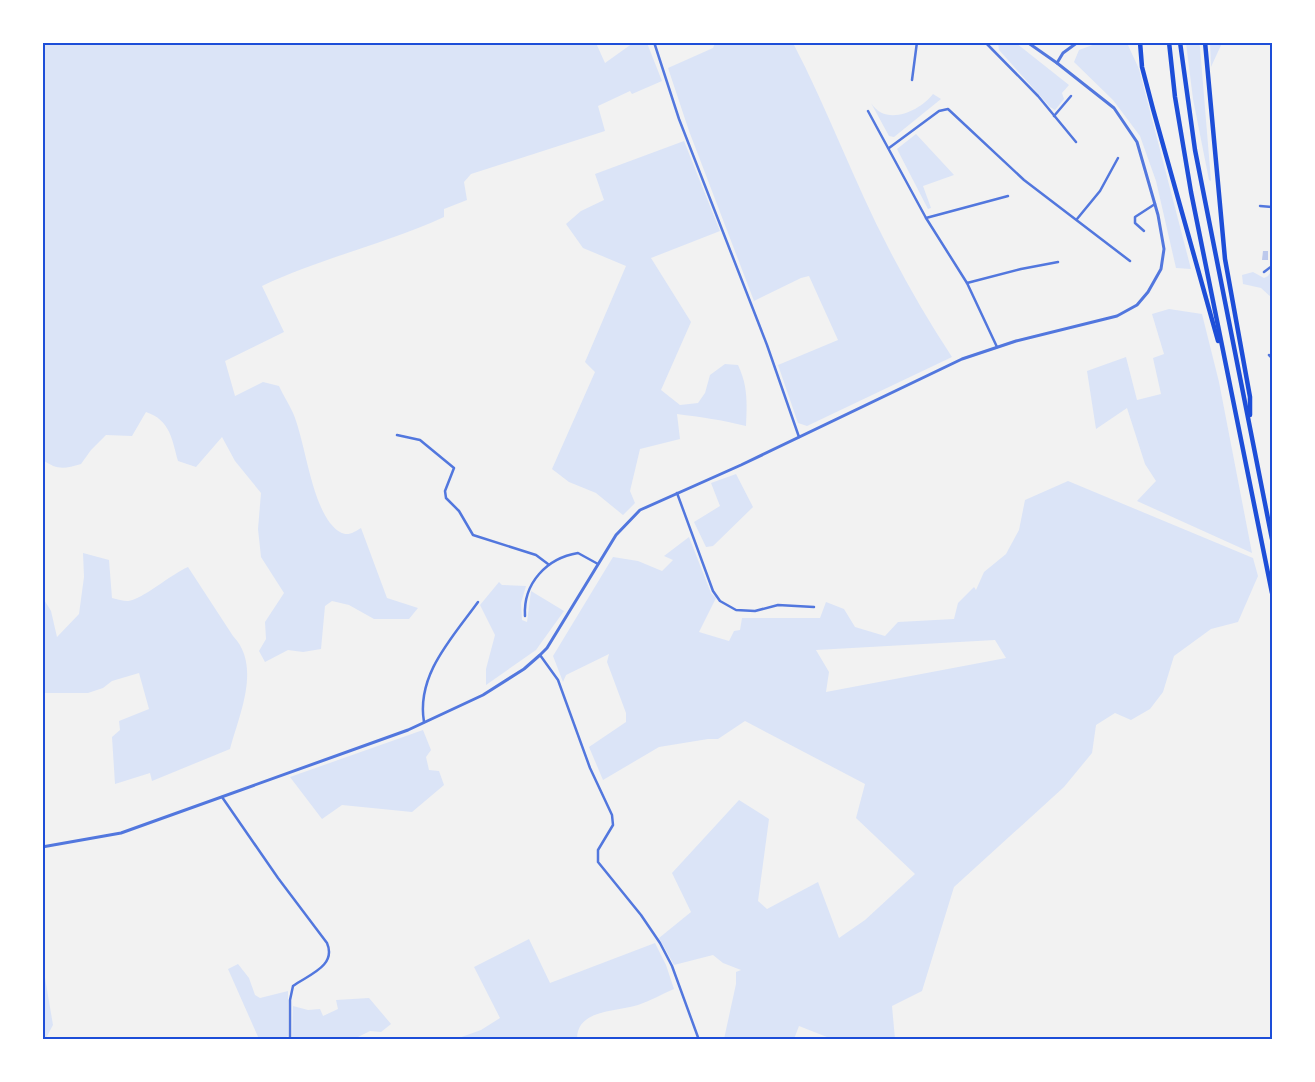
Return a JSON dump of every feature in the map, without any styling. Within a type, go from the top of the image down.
[{"type":"highway","points":[[1140,42],[1142,67],[1153,109],[1230,383]]},
{"type":"highway","points":[[1180,42],[1195,150],[1272,539]]},
{"type":"highway","points":[[1205,42],[1224,259],[1250,397],[1251,432]]},
{"type":"highway","points":[[1169,45],[1192,192],[1272,592]]},
{"type":"street","points":[[654,42],[679,119],[764,336],[799,437]]},
{"type":"street","points":[[912,80],[917,42]]},
{"type":"street","points":[[42,847],[121,833],[424,724],[483,695],[524,669],[547,648],[616,535],[640,510],[962,359],[997,347],[1112,317],[1136,305],[1154,284],[1163,260],[1163,244],[1155,204],[1139,148],[1127,124],[1114,108],[1058,63],[1027,42]]},
{"type":"street","points":[[1058,63],[1063,53],[1078,42]]},
{"type":"street","points":[[988,43],[1076,142]]},
{"type":"street","points":[[1054,116],[1071,96]]},
{"type":"street","points":[[889,148],[939,111],[948,109],[1024,180],[1130,260]]},
{"type":"street","points":[[868,111],[926,218],[967,284],[997,347]]},
{"type":"street","points":[[1076,219],[1100,191],[1118,158]]},
{"type":"street","points":[[926,218],[1008,196]]},
{"type":"street","points":[[1144,231],[1135,223],[1135,217],[1155,204]]},
{"type":"street","points":[[1260,206],[1272,207]]},
{"type":"street","points":[[967,284],[1021,269],[1058,262]]},
{"type":"street","points":[[1264,272],[1272,266]]},
{"type":"street","points":[[397,435],[420,440],[454,468],[445,491],[446,498],[459,511],[474,535],[536,554],[548,564]]},
{"type":"street","points":[[677,493],[713,591],[720,601],[736,610],[745,611],[755,611],[778,605],[814,607]]},
{"type":"street","points":[[525,616],[527,592],[548,564],[565,556],[578,553],[598,564]]},
{"type":"street","points":[[424,724],[421,705],[426,680],[447,644],[478,602]]},
{"type":"street","points":[[540,655],[558,680],[590,768],[612,815],[613,825],[598,850],[598,862],[641,915],[660,943],[672,966],[699,1040]]},
{"type":"street","points":[[222,798],[278,878],[327,943],[330,951],[327,962],[322,967],[293,986],[290,1000],[290,1040]]},
{"type":"shaded area","points":[[43,43],[596,43],[605,63],[633,43],[647,43],[662,81],[632,94],[630,91],[598,106],[605,131],[471,174],[464,182],[467,200],[444,209],[444,217],[422,227],[307,267],[262,286],[284,332],[225,361],[235,396],[263,382],[279,386],[298,426],[316,495],[330,523],[340,532],[346,534],[361,528],[387,598],[418,608],[409,619],[374,619],[349,605],[332,601],[325,606],[321,649],[303,652],[288,650],[265,662],[259,651],[266,639],[265,622],[284,593],[261,557],[258,529],[261,493],[235,461],[222,437],[196,467],[178,461],[169,431],[160,420],[146,412],[132,436],[106,435],[91,450],[81,464],[61,468],[52,466],[43,460]]},
{"type":"shaded area","points":[[715,43],[793,43],[889,249],[919,304],[952,357],[807,426],[798,423],[778,365],[838,340],[809,276],[754,301],[689,131],[668,68],[713,48]]},
{"type":"shaded area","points":[[998,43],[1016,43],[1069,85],[1062,93],[1064,99],[1055,110],[1050,107],[999,50]]},
{"type":"shaded area","points":[[1098,43],[1127,43],[1139,69],[1191,269],[1176,268],[1156,181],[1140,136],[1113,100],[1074,62],[1079,50]]},
{"type":"shaded area","points":[[1186,43],[1199,43],[1200,47],[1211,181],[1209,180],[1193,99]]},
{"type":"shaded area","points":[[1210,43],[1222,43],[1211,67]]},
{"type":"shaded area","points":[[933,94],[941,99],[894,137],[889,136],[871,103],[877,110],[885,114],[903,114],[920,106]]},
{"type":"shaded area","points":[[916,134],[954,175],[923,186],[931,208],[928,209],[897,149]]},
{"type":"shaded area","points":[[684,141],[720,231],[651,258],[691,322],[661,390],[680,405],[698,403],[705,393],[710,375],[725,364],[738,365],[745,387],[747,402],[746,426],[677,414],[680,439],[640,449],[630,491],[635,503],[623,515],[596,493],[569,482],[552,469],[595,372],[585,362],[626,266],[583,248],[566,224],[581,211],[604,200],[595,174]]},
{"type":"shaded area","points":[[1272,270],[1272,298],[1261,288],[1243,284],[1242,275],[1253,272],[1264,278]]},
{"type":"shaded area","points":[[1169,309],[1202,314],[1219,382],[1252,553],[1137,501],[1156,481],[1145,464],[1127,408],[1096,429],[1087,371],[1126,357],[1137,400],[1161,394],[1153,358],[1164,354],[1152,314]]},
{"type":"shaded area","points":[[736,474],[753,507],[713,546],[706,547],[694,522],[720,506],[711,483]]},
{"type":"shaded area","points":[[1068,481],[1253,558],[1258,576],[1238,622],[1211,629],[1174,656],[1163,692],[1150,709],[1131,720],[1115,713],[1096,725],[1092,753],[1064,787],[954,887],[922,991],[892,1006],[895,1039],[832,1039],[799,1026],[794,1039],[724,1039],[736,984],[736,972],[741,970],[723,963],[713,955],[674,965],[659,938],[691,912],[672,873],[739,800],[769,819],[758,901],[767,909],[818,882],[839,938],[865,920],[915,874],[856,818],[865,784],[745,721],[718,739],[659,747],[603,780],[589,747],[626,722],[626,713],[607,662],[609,654],[566,675],[563,682],[553,656],[613,557],[638,561],[662,571],[673,560],[664,556],[689,537],[711,593],[716,598],[699,632],[729,641],[734,631],[740,630],[742,618],[820,618],[826,602],[844,609],[855,627],[885,636],[898,622],[954,619],[958,603],[974,587],[976,590],[984,572],[1006,554],[1019,530],[1025,500]],"holes":[[[995,640],[1006,658],[826,692],[829,672],[816,650]]]},
{"type":"shaded area","points":[[83,553],[109,560],[112,598],[124,601],[134,600],[188,567],[242,648],[246,662],[246,691],[230,749],[152,781],[150,773],[115,784],[112,737],[120,730],[119,721],[149,709],[139,673],[112,681],[103,688],[88,693],[43,693],[43,598],[51,611],[57,637],[79,614],[84,577]]},
{"type":"shaded area","points":[[499,582],[502,585],[526,586],[521,603],[522,620],[527,622],[531,591],[564,611],[536,650],[486,685],[486,669],[495,635],[480,605]]},
{"type":"shaded area","points":[[423,730],[431,750],[426,757],[429,770],[439,771],[444,785],[412,812],[342,805],[322,819],[290,777]]},
{"type":"shaded area","points":[[529,939],[550,983],[655,943],[666,965],[674,989],[638,1005],[599,1013],[590,1017],[583,1022],[577,1039],[456,1039],[481,1030],[500,1018],[474,967]]},
{"type":"shaded area","points":[[42,960],[53,1025],[45,1040],[42,1039]]},
{"type":"shaded area","points":[[238,964],[249,978],[255,995],[260,998],[288,991],[288,1036],[283,1039],[259,1039],[228,969]]},
{"type":"shaded area","points":[[369,998],[391,1024],[381,1032],[370,1031],[354,1039],[292,1039],[293,1006],[308,1010],[320,1009],[323,1016],[338,1009],[336,1000]]},
{"type":"building","points":[[1263,251],[1268,251],[1268,260],[1262,260]]}]
